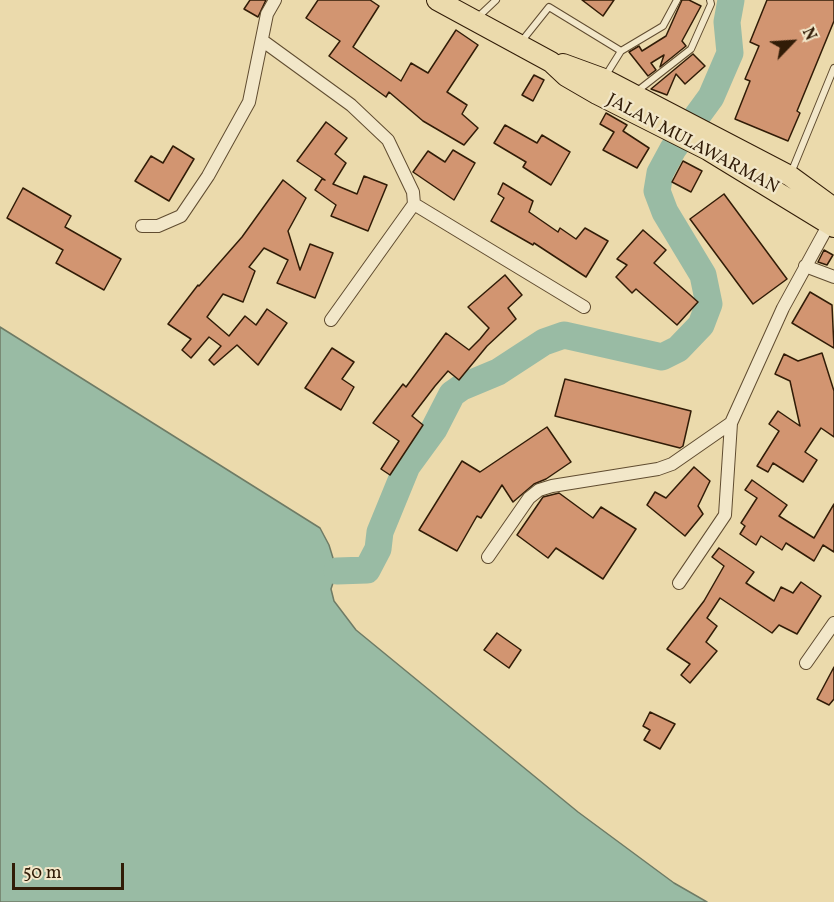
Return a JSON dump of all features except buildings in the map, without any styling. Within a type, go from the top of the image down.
[{"type":"highway","name":"JALAN MULAWARMAN","points":[[437,0],[551,62],[566,76],[664,119],[711,144],[832,220]]},
{"type":"highway","name":"JALAN MULAWARMAN","points":[[551,62],[574,67],[604,79],[633,94],[664,119]]},
{"type":"highway","name":"JALAN MULAWARMAN","points":[[711,144],[790,176],[832,220]]},
{"type":"street","points":[[142,226],[158,226],[181,216],[208,176],[249,102],[267,14],[275,0]]},
{"type":"street","points":[[263,41],[351,105],[388,140],[413,192],[414,204],[332,320]]},
{"type":"street","points":[[414,204],[584,307]]},
{"type":"street","points":[[679,584],[725,515],[731,423],[783,308],[832,220]]},
{"type":"street","points":[[805,266],[834,277]]},
{"type":"street","points":[[488,557],[529,498],[539,490],[672,464],[731,423]]},
{"type":"street","points":[[806,663],[834,623]]},
{"type":"lane","points":[[474,21],[496,0]]},
{"type":"lane","points":[[604,79],[621,51],[663,26],[677,0]]},
{"type":"lane","points":[[633,94],[691,49],[711,4],[710,0]]},
{"type":"lane","points":[[519,44],[551,3],[621,51]]},
{"type":"lane","points":[[790,176],[834,68]]},
{"type":"shaded area","points":[[0,327],[320,528],[329,545],[337,571],[331,589],[334,601],[356,630],[578,812],[674,883],[707,902],[0,902]]},
{"type":"waterway","points":[[337,571],[367,570],[378,549],[380,532],[407,466],[434,429],[452,394],[462,387],[498,372],[544,342],[564,335],[662,357],[678,349],[701,325],[709,304],[703,275],[665,212],[657,191],[660,173],[673,149],[711,97],[730,53],[727,22],[731,0]]}]
